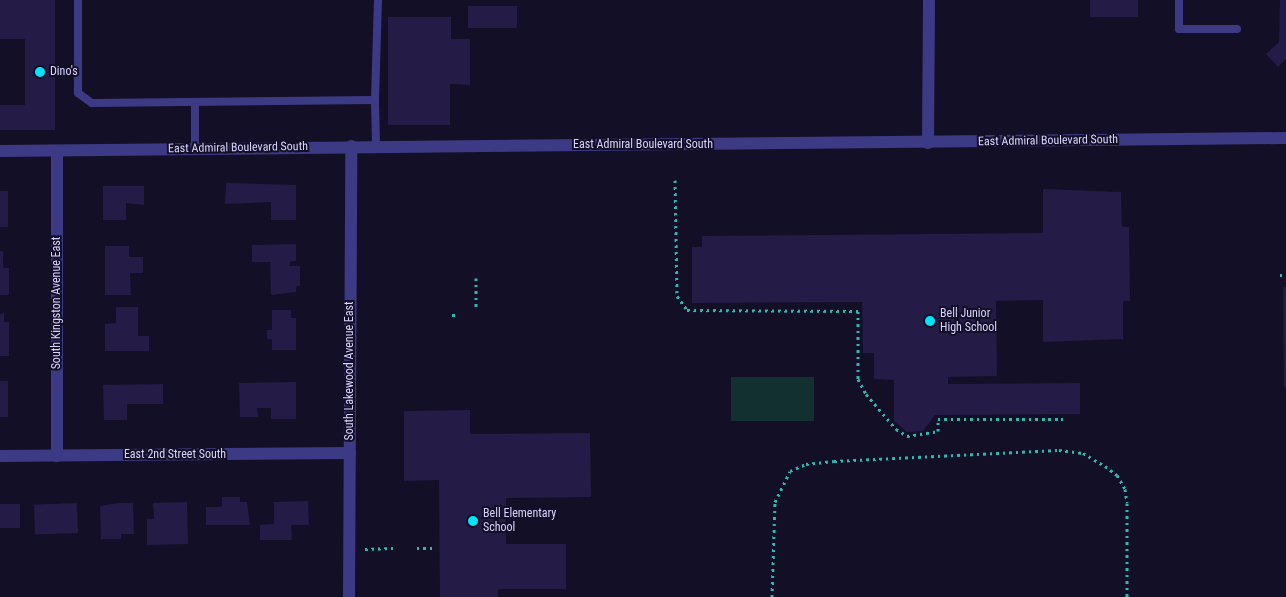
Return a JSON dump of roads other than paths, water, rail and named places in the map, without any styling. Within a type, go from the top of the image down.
[{"type":"street","points":[[928,143],[929,0]]},
{"type":"street","name":"East Admiral Boulevard South","points":[[0,151],[376,145],[928,143],[1286,138]]},
{"type":"street","name":"South Lakewood Avenue East","points":[[349,597],[351,146]]},
{"type":"street","name":"South Kingston Avenue East","points":[[57,151],[57,456]]},
{"type":"street","name":"East 2nd Street South","points":[[0,456],[350,453]]},
{"type":"lane","points":[[78,0],[78,93],[92,103],[374,100]]},
{"type":"lane","points":[[376,145],[374,100],[378,0]]},
{"type":"lane","points":[[1179,0],[1179,29],[1237,29]]},
{"type":"lane","points":[[195,102],[195,148]]},
{"type":"place","name":"Dino's","points":[[40,72]]},
{"type":"place","name":"Bell Junior High School","points":[[930,321]]},
{"type":"place","name":"Bell Elementary School","points":[[473,521]]}]
